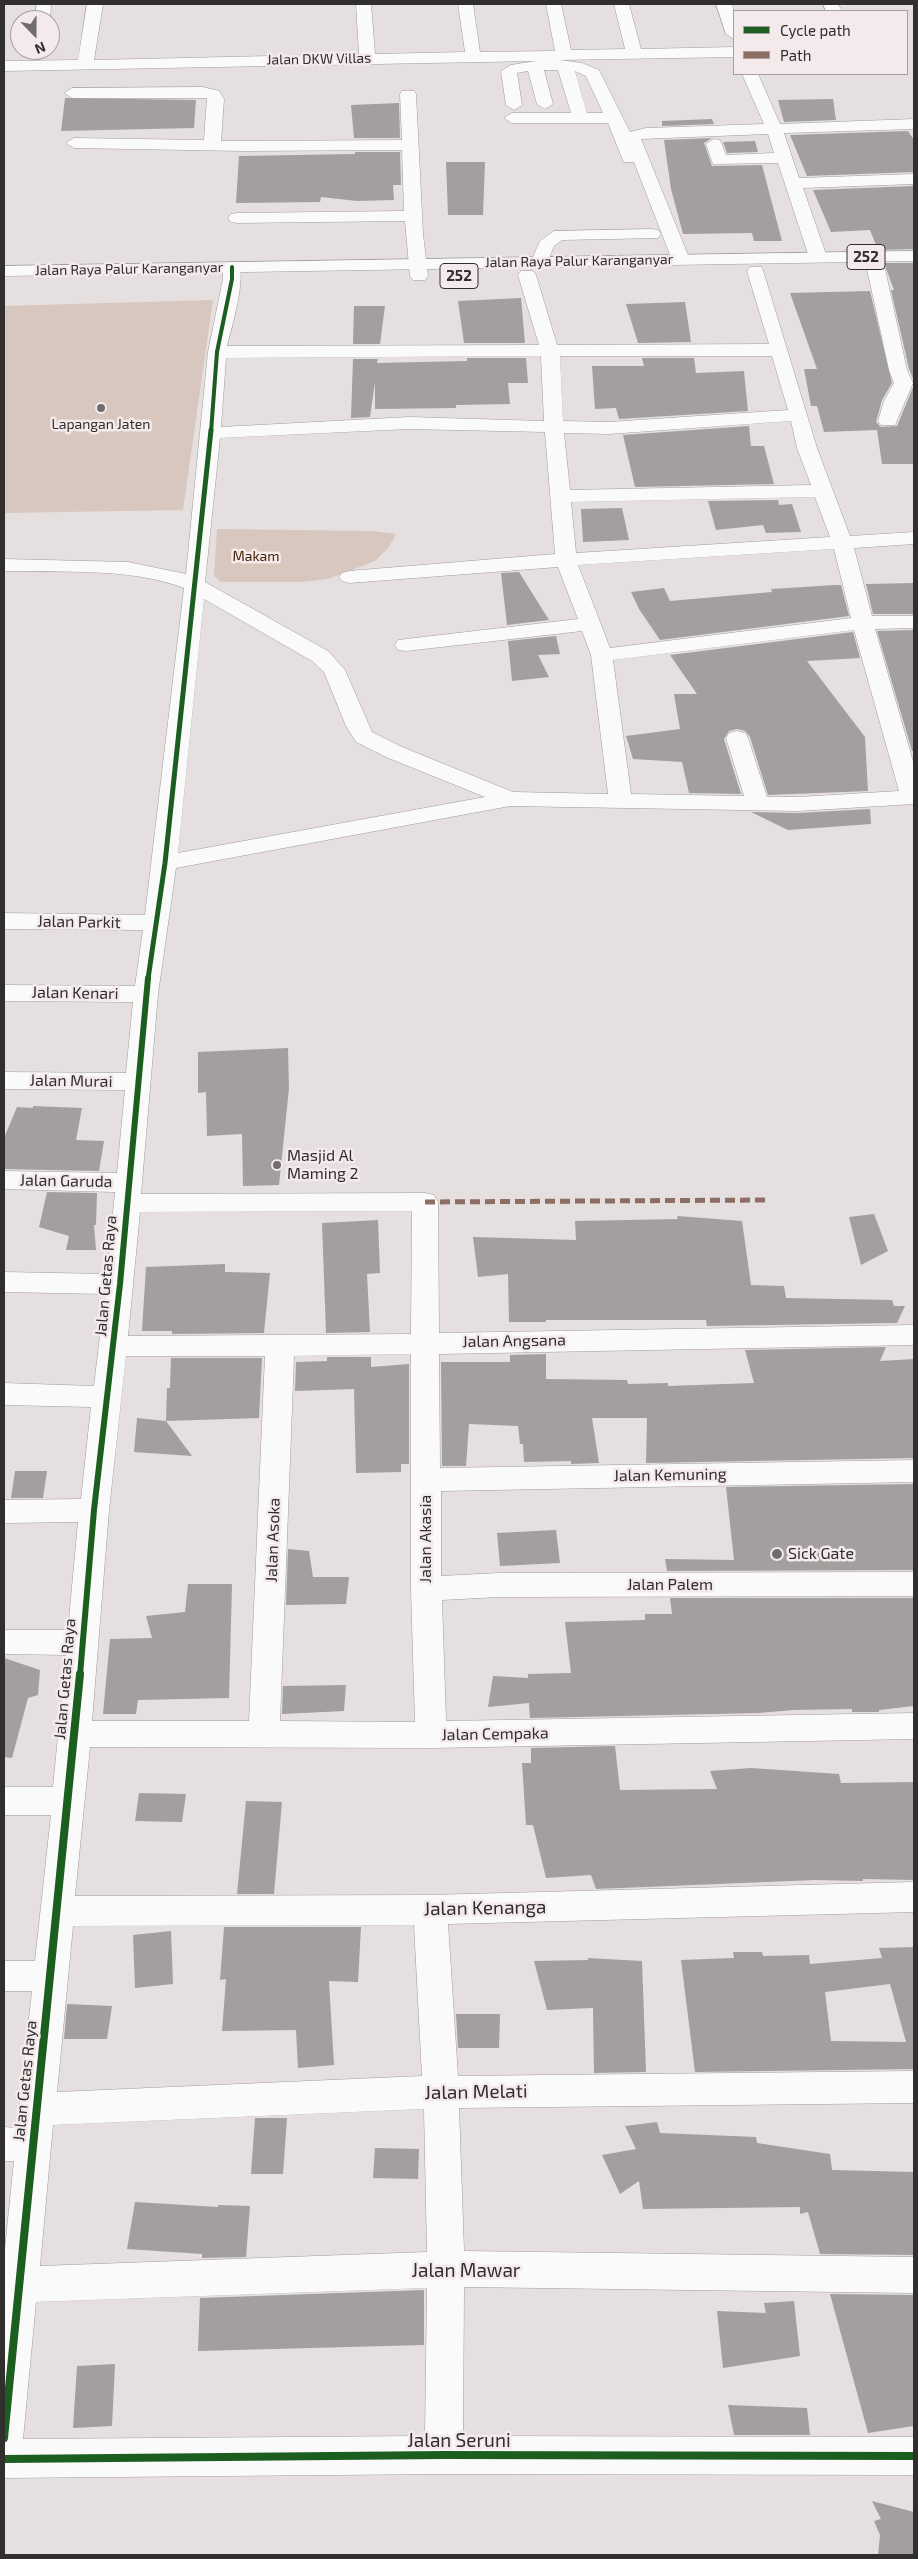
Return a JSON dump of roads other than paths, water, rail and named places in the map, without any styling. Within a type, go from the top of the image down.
[{"type":"street","points":[[85,64],[95,4]]},
{"type":"street","points":[[363,4],[367,58]]},
{"type":"street","points":[[465,4],[473,56]]},
{"type":"street","points":[[554,4],[564,60],[580,117]]},
{"type":"street","points":[[622,4],[634,53]]},
{"type":"street","points":[[724,4],[733,31]]},
{"type":"street","name":"Jalan DKW Villas","points":[[54,60],[85,64],[473,56],[564,60],[634,53],[733,52]]},
{"type":"street","name":"Jalan DKW Villas","points":[[4,66],[30,60]]},
{"type":"street","points":[[613,118],[513,112],[509,71],[564,60],[588,68],[593,73],[613,118],[617,121],[629,153],[660,260]]},
{"type":"street","points":[[535,66],[545,104]]},
{"type":"street","points":[[750,75],[774,128],[818,256]]},
{"type":"street","points":[[72,93],[203,92],[213,94],[216,99],[212,145]]},
{"type":"street","points":[[408,94],[417,262]]},
{"type":"street","points":[[681,260],[632,136],[646,133],[914,124]]},
{"type":"street","points":[[74,143],[411,145]]},
{"type":"street","points":[[714,144],[719,160],[783,158]]},
{"type":"street","points":[[793,183],[914,179]]},
{"type":"street","points":[[237,218],[414,216]]},
{"type":"street","points":[[540,261],[545,243],[550,238],[648,222]]},
{"type":"street","name":"Jalan Raya Palur Karanganyar","points":[[417,262],[526,275],[753,264],[818,256],[914,268]]},
{"type":"street","name":"Jalan Raya Palur Karanganyar","points":[[875,263],[914,256]]},
{"type":"street","name":"Jalan Raya Palur Karanganyar","points":[[4,282],[232,273],[417,262],[681,260],[753,264]]},
{"type":"street","points":[[875,263],[898,370],[904,382],[890,414],[914,406]]},
{"type":"street","points":[[165,863],[510,799],[798,804],[913,797],[863,623],[842,541],[807,448],[799,415],[753,264]]},
{"type":"street","name":"Jalan Raya Palur Karanganyar","points":[[4,271],[232,273]]},
{"type":"street","name":"Jalan Getas Raya","points":[[4,2438],[12,2303],[18,2145],[38,2109],[56,1911],[75,1734],[94,1510],[106,1396],[114,1346],[146,994],[165,863],[218,352],[232,273]]},
{"type":"street","points":[[526,275],[550,352],[559,496],[566,561],[602,655],[620,800]]},
{"type":"street","points":[[218,352],[778,350]]},
{"type":"street","points":[[211,433],[409,423],[486,423],[610,428],[799,415]]},
{"type":"street","points":[[559,496],[823,491]]},
{"type":"street","points":[[349,577],[479,566],[842,541],[914,538]]},
{"type":"street","points":[[4,565],[128,568],[171,576],[195,585],[320,656],[334,670],[345,692],[357,726],[364,737],[394,752],[510,799]]},
{"type":"street","points":[[602,655],[863,623],[914,622]]},
{"type":"street","points":[[406,645],[590,624]]},
{"type":"street","points":[[737,738],[758,804]]},
{"type":"street","name":"Jalan Parkit","points":[[4,920],[155,923]]},
{"type":"street","name":"Jalan Kenari","points":[[4,992],[146,994]]},
{"type":"street","name":"Jalan Murai","points":[[4,1080],[138,1082]]},
{"type":"street","name":"Jalan Garuda","points":[[4,1180],[127,1193],[426,1202],[427,1342]]},
{"type":"street","points":[[4,1282],[120,1284]]},
{"type":"street","name":"Jalan Angsana","points":[[114,1346],[280,1346],[914,1335]]},
{"type":"street","name":"Jalan Akasia","points":[[427,1342],[426,1589],[431,1735]]},
{"type":"street","name":"Jalan Asoka","points":[[264,1733],[280,1346]]},
{"type":"street","points":[[4,1394],[106,1396]]},
{"type":"street","name":"Jalan Kemuning","points":[[425,1480],[914,1471]]},
{"type":"street","points":[[4,1511],[94,1510]]},
{"type":"street","name":"Jalan Palem","points":[[426,1589],[499,1585],[914,1584]]},
{"type":"street","points":[[4,1642],[82,1643]]},
{"type":"street","name":"Jalan Cempaka","points":[[75,1734],[264,1733],[431,1735],[914,1726]]},
{"type":"street","points":[[4,1801],[67,1801]]},
{"type":"street","name":"Jalan Kenanga","points":[[56,1911],[430,1910],[914,1897]]},
{"type":"street","points":[[430,1910],[441,2092],[446,2269],[444,2456]]},
{"type":"street","points":[[4,1976],[50,1976]]},
{"type":"street","name":"Jalan Melati","points":[[38,2109],[441,2092],[914,2087]]},
{"type":"street","name":"Jalan Mawar","points":[[12,2303],[446,2269],[914,2275]]},
{"type":"street","name":"Jalan Seruni","points":[[4,2459],[444,2456],[914,2456]]},
{"type":"place","name":"Lapangan Jaten","points":[[101,408]]},
{"type":"place","name":"Masjid Al Maming 2","points":[[277,1165]]},
{"type":"place","name":"Sick Gate","points":[[777,1554]]},
{"type":"park label","name":"Makam","points":[[256,556]]}]
